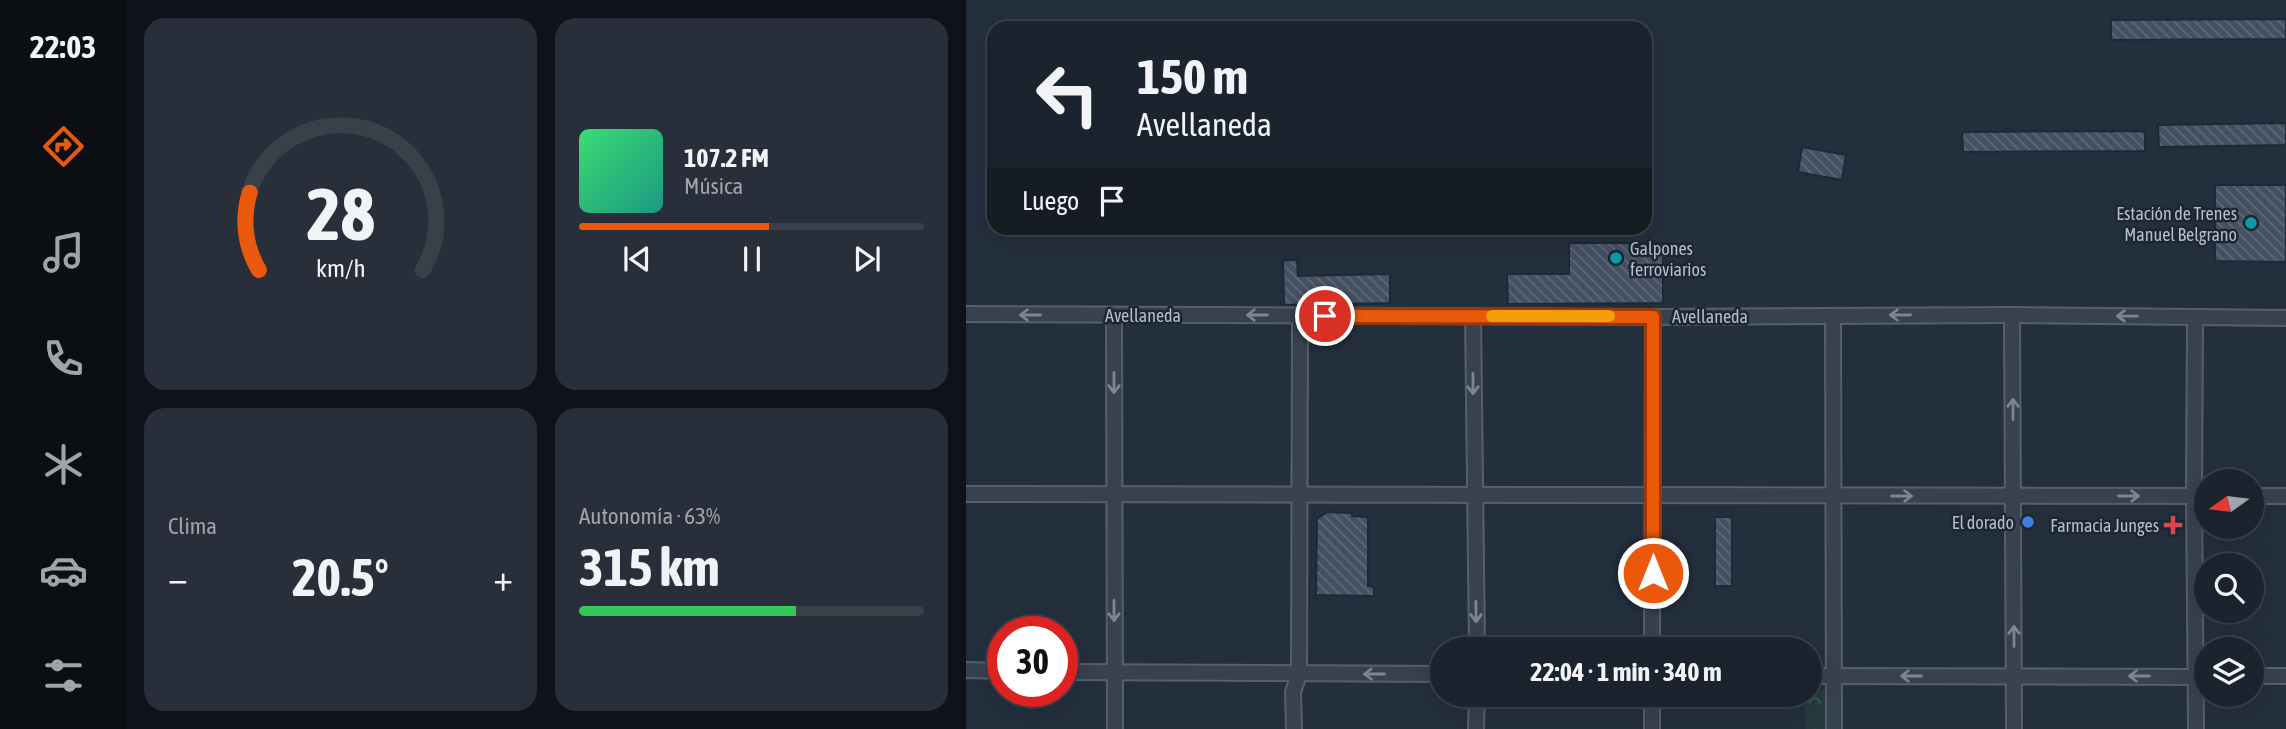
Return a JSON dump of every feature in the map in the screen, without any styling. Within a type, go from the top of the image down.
[{"type":"street","name":"Avellaneda","points":[[966,314],[1653,317],[2012,315],[2286,318]]},
{"type":"street","points":[[1114,315],[1115,729]]},
{"type":"street","points":[[1293,729],[1293,692],[1300,674],[1300,315]]},
{"type":"street","points":[[2012,315],[2014,729]]},
{"type":"street","points":[[1472,316],[1477,637]]},
{"type":"street","points":[[1833,316],[1834,729]]},
{"type":"street","points":[[1652,637],[1653,317]]},
{"type":"street","points":[[2195,317],[2199,469]]},
{"type":"street","points":[[966,494],[2194,496]]},
{"type":"street","points":[[2264,496],[2286,496]]},
{"type":"street","points":[[2200,539],[2202,637]]},
{"type":"street","points":[[966,670],[987,671]]},
{"type":"street","points":[[1078,672],[1430,674]]},
{"type":"street","points":[[1822,676],[2194,677]]},
{"type":"street","points":[[2264,677],[2286,676]]},
{"type":"street","points":[[1476,729],[1477,707]]},
{"type":"street","points":[[1652,707],[1652,729]]},
{"type":"street","points":[[2196,729],[2199,707]]},
{"type":"green space","points":[[1822,690],[1828,690],[1828,729],[1806,729],[1805,707],[1822,707]]},
{"type":"building","points":[[2286,19],[2286,39],[2111,40],[2111,20]]},
{"type":"building","points":[[2286,123],[2286,145],[2159,147],[2158,125]]},
{"type":"building","points":[[2145,131],[2145,151],[1963,152],[1962,132]]},
{"type":"building","points":[[1802,147],[1846,155],[1842,180],[1798,172]]},
{"type":"building","name":"Estación de Trenes Manuel Belgrano","points":[[2215,185],[2286,185],[2286,262],[2215,261]]},
{"type":"building","name":"Galpones ferroviarios","points":[[1569,243],[1663,243],[1663,303],[1508,304],[1507,274],[1569,274]]},
{"type":"building","points":[[1283,260],[1297,260],[1298,276],[1390,274],[1390,303],[1284,305]]},
{"type":"building","points":[[1327,512],[1368,517],[1368,586],[1374,587],[1374,596],[1316,595],[1317,519]]},
{"type":"building","points":[[1715,517],[1732,517],[1732,586],[1715,586]]},
{"type":"slow traffic","points":[[1492,316],[1609,316]]},
{"type":"place","name":"Estación de Trenes Manuel Belgrano","points":[[2251,223]]},
{"type":"place","name":"Galpones ferroviarios","points":[[1616,258]]},
{"type":"place","name":"El dorado","points":[[2028,522]]},
{"type":"place","name":"Farmacia Junges","points":[[2173,525]]},
{"type":"route","points":[[1325,316],[1653,317],[1653,573]]}]
